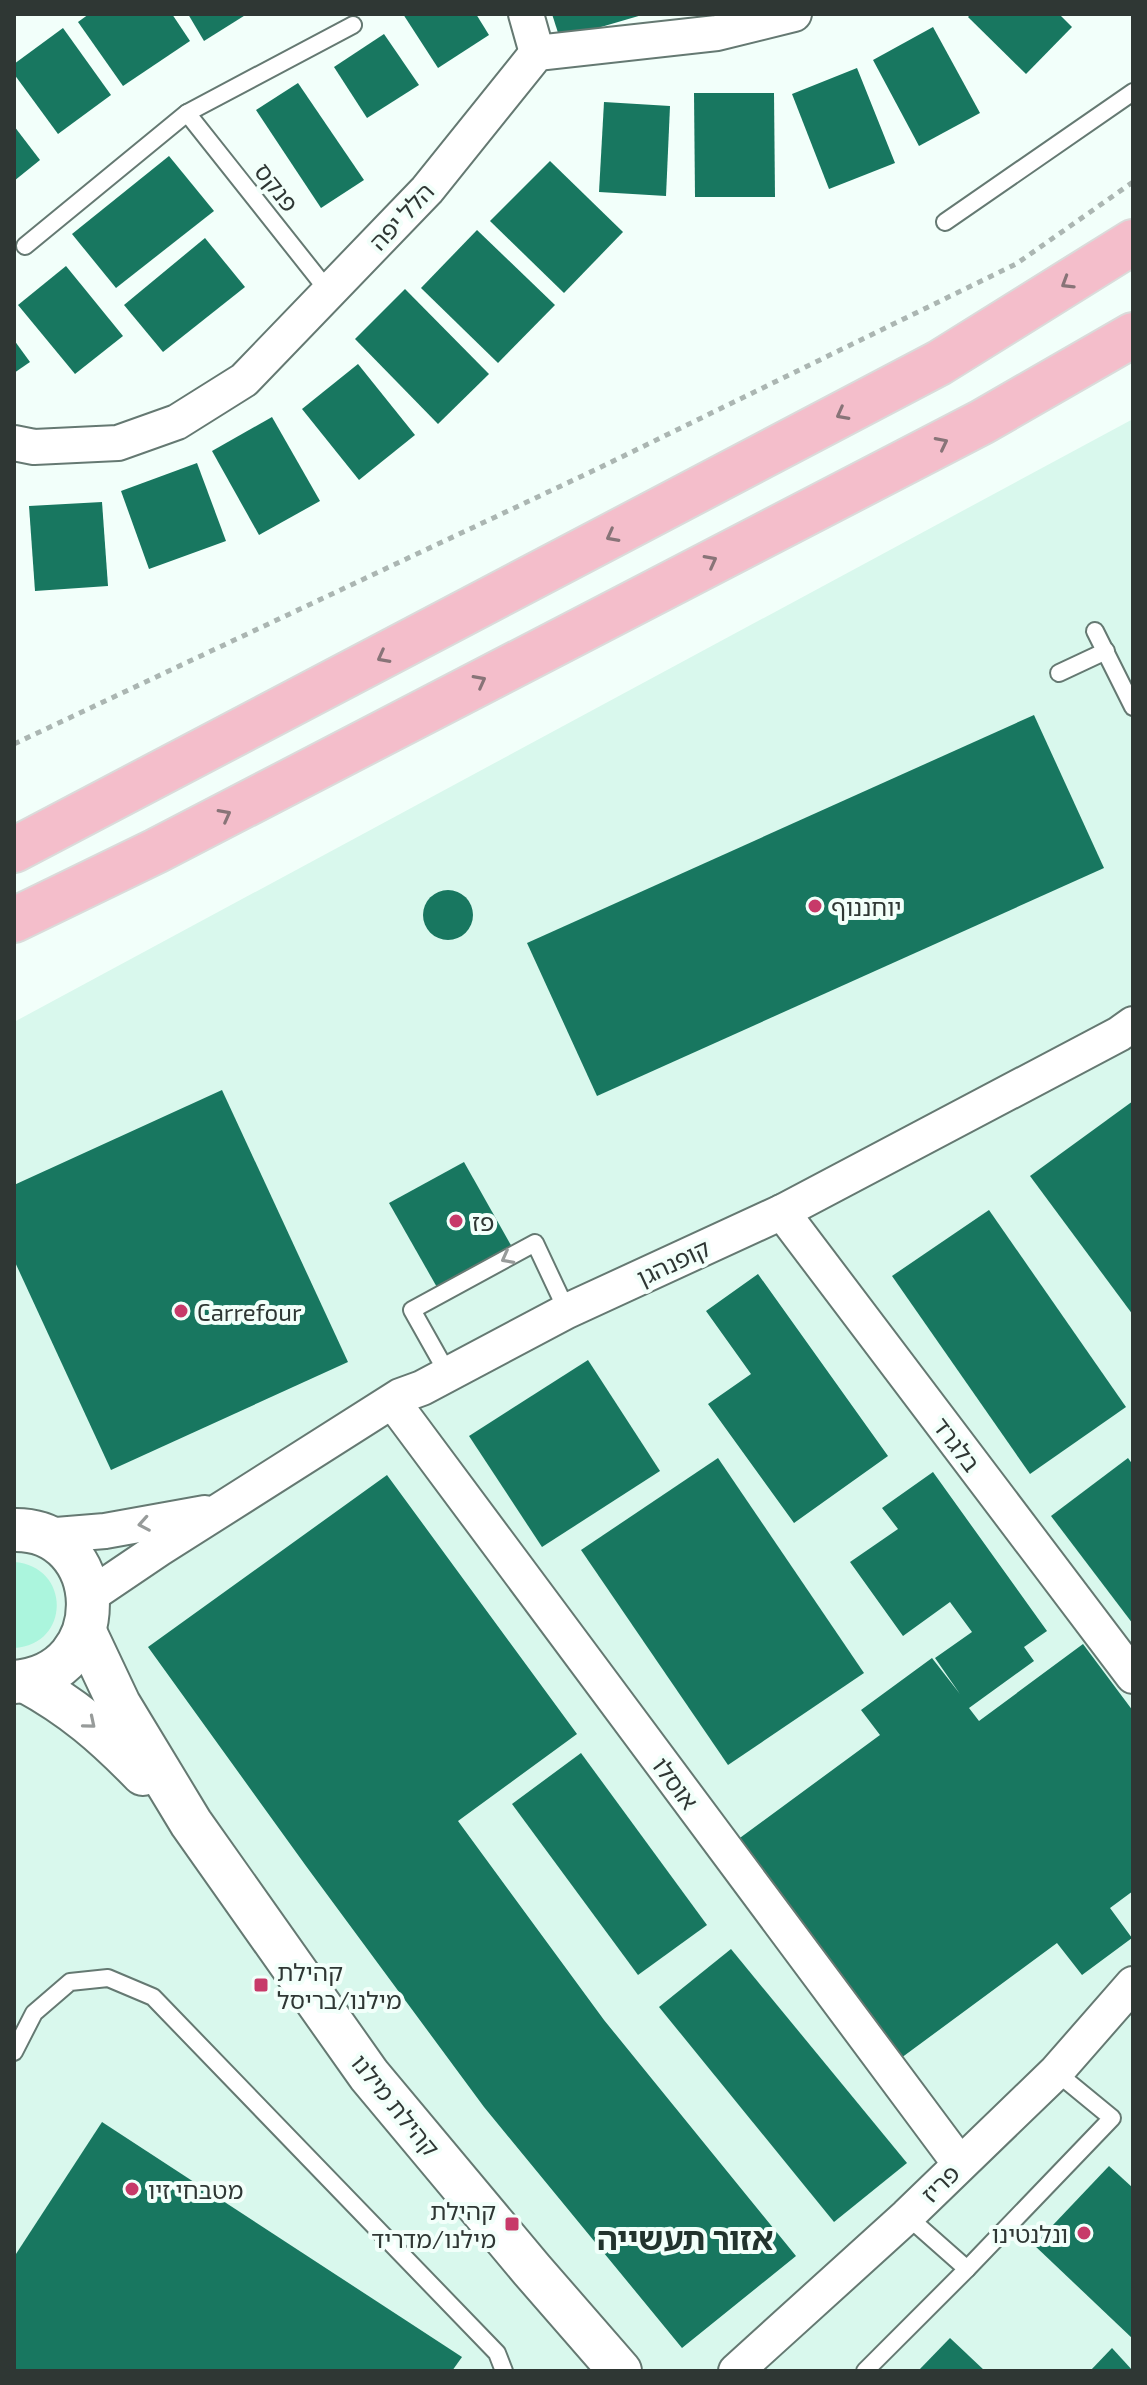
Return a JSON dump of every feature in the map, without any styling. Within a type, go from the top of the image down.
[{"type":"main road","points":[[14,850],[939,363],[1133,242]]},
{"type":"main road","points":[[14,920],[156,851],[982,422],[1133,335]]},
{"type":"main road","points":[[14,944],[156,851]]},
{"type":"street","points":[[526,14],[537,53],[717,33],[794,14]]},
{"type":"street","name":"הלל יפה","points":[[14,443],[34,447],[118,443],[177,422],[244,380],[427,190],[537,53]]},
{"type":"street","name":"קופנהגן","points":[[87,1615],[221,1511],[393,1402],[567,1311],[782,1212],[1128,1037]]},
{"type":"street","name":"בלגרד","points":[[782,1212],[1133,1676]]},
{"type":"street","name":"אוסלו","points":[[393,1402],[960,2164]]},
{"type":"street","name":"קופנהגן","points":[[23,1529],[105,1531],[221,1511]]},
{"type":"street","name":"קהילת מילנו","points":[[23,1529],[63,1548],[78,1565],[87,1586],[87,1615],[119,1704],[191,1823],[369,2075],[620,2371]]},
{"type":"street","points":[[19,1682],[39,1678],[59,1667],[74,1652],[87,1615]]},
{"type":"street","name":"קהילת מילנו","points":[[19,1682],[59,1699],[83,1716],[111,1740],[191,1823]]},
{"type":"street","name":"פריז","points":[[736,2371],[907,2216],[1056,2072],[1133,1984]]},
{"type":"lane","points":[[25,246],[187,113],[353,25]]},
{"type":"lane","points":[[945,222],[1133,92]]},
{"type":"lane","name":"פנקס","points":[[187,113],[329,292]]},
{"type":"lane","points":[[1095,631],[1133,707]]},
{"type":"lane","points":[[1059,673],[1106,651]]},
{"type":"lane","points":[[448,1374],[412,1310],[535,1243],[567,1311]]},
{"type":"lane","points":[[14,2052],[34,2013],[70,1982],[108,1978],[153,1997],[497,2353],[504,2371]]},
{"type":"lane","points":[[865,2371],[1112,2118],[1056,2072]]},
{"type":"lane","points":[[907,2216],[967,2269]]},
{"type":"path","points":[[14,744],[599,468],[1016,264],[1133,182]]},
{"type":"shaded area","points":[[1133,419],[1133,2371],[14,2371],[14,1022]]},
{"type":"green space","points":[[14,1562],[33,1567],[46,1577],[54,1590],[57,1605],[54,1621],[46,1634],[33,1644],[14,1648]]},
{"type":"building","points":[[89,14],[172,14],[190,41],[123,86],[78,22]]},
{"type":"building","points":[[188,14],[247,14],[204,41]]},
{"type":"building","points":[[403,14],[476,14],[489,35],[438,68]]},
{"type":"building","points":[[552,14],[642,14],[642,15],[560,39]]},
{"type":"building","points":[[971,14],[1059,14],[1072,27],[1026,74],[968,17]]},
{"type":"building","points":[[933,27],[980,113],[919,146],[873,60]]},
{"type":"building","points":[[63,28],[111,95],[58,134],[14,74],[14,64]]},
{"type":"building","points":[[384,34],[419,85],[367,118],[334,67]]},
{"type":"building","points":[[857,68],[895,163],[829,189],[792,94]]},
{"type":"building","points":[[298,83],[364,180],[321,208],[256,110]]},
{"type":"building","points":[[694,93],[774,93],[775,197],[695,197]]},
{"type":"building","points":[[604,102],[670,106],[666,196],[599,192]]},
{"type":"building","points":[[14,126],[40,160],[14,181]]},
{"type":"building","points":[[169,156],[214,211],[116,288],[72,234]]},
{"type":"building","points":[[550,161],[623,232],[564,293],[490,221]]},
{"type":"building","points":[[477,230],[555,305],[498,363],[421,288]]},
{"type":"building","points":[[205,238],[245,287],[163,352],[124,305]]},
{"type":"building","points":[[66,266],[123,336],[75,374],[18,305]]},
{"type":"building","points":[[405,289],[489,374],[438,424],[355,339]]},
{"type":"building","points":[[14,340],[30,362],[14,373]]},
{"type":"building","points":[[358,364],[415,435],[359,480],[302,409]]},
{"type":"building","points":[[272,417],[320,501],[259,535],[212,451]]},
{"type":"building","points":[[197,463],[226,541],[149,569],[121,491]]},
{"type":"building","points":[[102,502],[108,586],[35,591],[29,506]]},
{"type":"building","name":"יוחננוף","points":[[1034,715],[1104,868],[597,1096],[527,943]]},
{"type":"building","points":[[448,890],[465,898],[473,915],[465,932],[448,940],[431,932],[423,915],[431,898]]},
{"type":"building","name":"Carrefour","points":[[222,1090],[348,1362],[111,1470],[14,1260],[14,1185]]},
{"type":"building","points":[[1133,1101],[1133,1315],[1030,1176]]},
{"type":"building","points":[[464,1162],[512,1247],[438,1289],[389,1203]]},
{"type":"building","points":[[989,1210],[1126,1407],[1030,1474],[892,1276]]},
{"type":"building","points":[[758,1274],[888,1456],[794,1523],[708,1404],[751,1374],[706,1311]]},
{"type":"building","points":[[588,1360],[660,1471],[542,1547],[469,1436]]},
{"type":"building","points":[[718,1458],[864,1673],[728,1765],[581,1550]]},
{"type":"building","points":[[1128,1458],[1133,1465],[1133,1624],[1051,1516]]},
{"type":"building","points":[[933,1472],[1047,1631],[1024,1647],[1034,1661],[969,1708],[979,1721],[1083,1644],[1133,1711],[1133,1891],[1110,1908],[1132,1938],[1082,1975],[1057,1943],[897,2061],[733,1843],[880,1735],[861,1710],[932,1658],[960,1694],[935,1658],[972,1632],[950,1602],[903,1636],[850,1562],[898,1529],[882,1508]]},
{"type":"building","points":[[387,1475],[577,1734],[458,1821],[604,2020],[796,2256],[682,2348],[484,2107],[148,1647]]},
{"type":"building","points":[[581,1753],[707,1925],[638,1975],[512,1804]]},
{"type":"building","points":[[731,1949],[907,2163],[834,2222],[659,2007]]},
{"type":"building","name":"מטבחי זיו","points":[[102,2122],[462,2357],[452,2371],[14,2371],[14,2257]]},
{"type":"building","points":[[1109,2166],[1133,2188],[1133,2339],[1034,2245]]},
{"type":"building","points":[[950,2338],[985,2371],[918,2371]]},
{"type":"building","points":[[1112,2348],[1133,2371],[1090,2371]]},
{"type":"place","name":"יוחננוף","points":[[815,906]]},
{"type":"place","name":"פז","points":[[456,1221]]},
{"type":"place","name":"Carrefour","points":[[181,1311]]},
{"type":"place","name":"קהילת מילנו/בריסל","points":[[261,1985]]},
{"type":"place","name":"מטבחי זיו","points":[[132,2189]]},
{"type":"place","name":"קהילת מילנו/מדריד","points":[[512,2224]]},
{"type":"place","name":"ונלנטינו","points":[[1084,2233]]},
{"type":"district","name":"אזור תעשייה","points":[[685,2237]]}]
